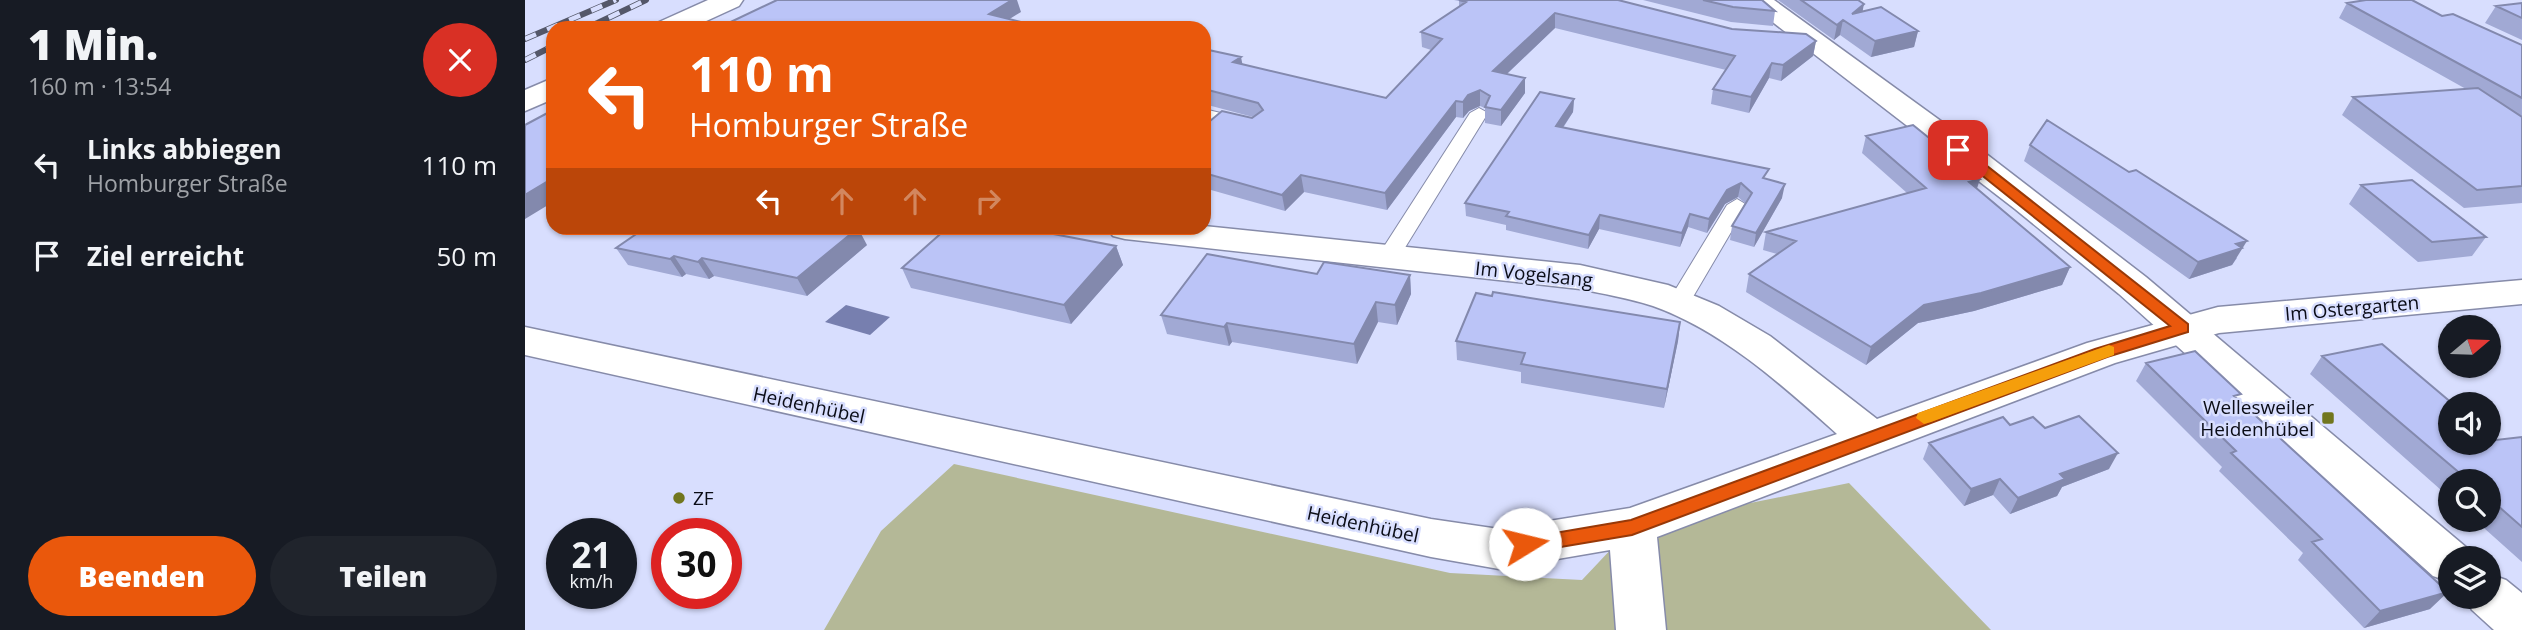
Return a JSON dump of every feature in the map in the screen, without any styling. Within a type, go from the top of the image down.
[{"type":"street","points":[[684,21],[730,0]]},
{"type":"street","points":[[1756,0],[2001,182],[2182,328],[2362,489],[2438,552]]},
{"type":"street","points":[[1770,40],[1810,39]]},
{"type":"street","points":[[525,102],[546,91]]},
{"type":"street","name":"Im Vogelsang","points":[[1186,235],[1580,277],[1629,287],[1679,302],[1753,343],[1809,384],[1870,438]]},
{"type":"street","name":"Im Ostergarten","points":[[2182,328],[2218,320],[2522,292]]},
{"type":"street","name":"Heidenhübel","points":[[525,341],[618,364],[1431,538],[1499,549],[1632,527],[2101,353],[2182,328]]},
{"type":"street","points":[[1632,527],[1640,630]]},
{"type":"street","points":[[2501,604],[2522,622]]},
{"type":"lane","points":[[1387,258],[1479,113]]},
{"type":"lane","points":[[1211,116],[1254,126]]},
{"type":"lane","points":[[1679,302],[1737,205]]},
{"type":"green space","points":[[954,464],[1450,573],[1582,580],[1632,527],[1849,483],[1991,630],[824,630],[881,531]]},
{"type":"water","points":[[846,305],[890,317],[870,335],[825,322]]},
{"type":"building","points":[[777,0],[1012,0],[989,14],[1017,21],[733,21]]},
{"type":"building","points":[[1459,0],[1618,0],[1732,29],[1806,34],[1816,41],[1783,65],[1772,63],[1751,97],[1713,89],[1735,56],[1555,13],[1493,71],[1525,78],[1501,110],[1485,107],[1490,96],[1480,90],[1468,95],[1463,102],[1456,101],[1385,193],[1301,175],[1282,195],[1211,175],[1211,120],[1222,111],[1252,118],[1263,110],[1258,103],[1211,91],[1211,51],[1241,57],[1233,62],[1386,98],[1442,39],[1421,32],[1466,2]]},
{"type":"building","points":[[1703,0],[1762,0],[1775,11],[1733,7]]},
{"type":"building","points":[[1801,0],[1858,0],[1864,4],[1852,14],[1881,7],[1918,31],[1875,41],[1843,20],[1837,25]]},
{"type":"building","points":[[2366,0],[2412,0],[2442,16],[2453,14],[2522,45],[2522,98],[2347,3]]},
{"type":"building","points":[[2522,3],[2522,18],[2496,6]]},
{"type":"building","points":[[2478,88],[2522,117],[2522,186],[2477,190],[2353,97]]},
{"type":"building","points":[[1540,92],[1574,99],[1556,126],[1769,169],[1763,178],[1785,184],[1756,233],[1732,226],[1752,193],[1741,183],[1727,190],[1709,219],[1690,214],[1682,233],[1600,215],[1589,235],[1506,216],[1509,212],[1465,203]]},
{"type":"building","points":[[546,114],[546,182],[525,195],[525,125]]},
{"type":"building","points":[[2047,120],[2129,172],[2136,170],[2247,241],[2236,244],[2242,248],[2198,262],[2030,145]]},
{"type":"building","points":[[1913,125],[1980,179],[1969,182],[2070,267],[1981,293],[1924,305],[1871,347],[1749,274],[1796,241],[1766,232],[1926,188],[1866,136]]},
{"type":"building","points":[[2412,180],[2486,237],[2432,242],[2361,185]]},
{"type":"building","points":[[635,235],[849,235],[797,278],[702,258],[698,262],[674,256],[670,259],[616,248]]},
{"type":"building","points":[[939,235],[1059,235],[1116,246],[1064,305],[902,268]]},
{"type":"building","points":[[1207,254],[1317,274],[1324,262],[1410,275],[1395,305],[1376,302],[1354,344],[1227,323],[1224,327],[1161,315]]},
{"type":"building","points":[[1493,292],[1680,322],[1667,389],[1521,364],[1525,353],[1456,341],[1476,293],[1492,296]]},
{"type":"building","points":[[2382,344],[2439,392],[2438,455],[2322,356]]},
{"type":"building","points":[[2195,351],[2241,394],[2234,396],[2438,583],[2438,595],[2380,611],[2312,542],[2322,539],[2231,453],[2236,451],[2146,363]]},
{"type":"building","points":[[2079,416],[2118,453],[2060,474],[2065,479],[2018,498],[2000,479],[1971,489],[1929,443],[2003,417],[2010,425],[2033,417],[2045,428]]},
{"type":"building","points":[[2522,437],[2522,527],[2501,509],[2501,469],[2455,469],[2438,455],[2501,455],[2501,439]]},
{"type":"railway","points":[[567,21],[616,0]]},
{"type":"railway","points":[[602,21],[646,0]]},
{"type":"railway","points":[[525,39],[546,30]]},
{"type":"railway","points":[[525,60],[546,50]]},
{"type":"slow traffic","points":[[1924,418],[2109,351]]},
{"type":"place","name":"Wellesweiler Heidenhübel","points":[[2328,418]]},
{"type":"place","name":"ZF","points":[[679,498]]},
{"type":"route","points":[[1525,544],[1632,527],[2101,353],[2182,328],[1958,150]]}]
